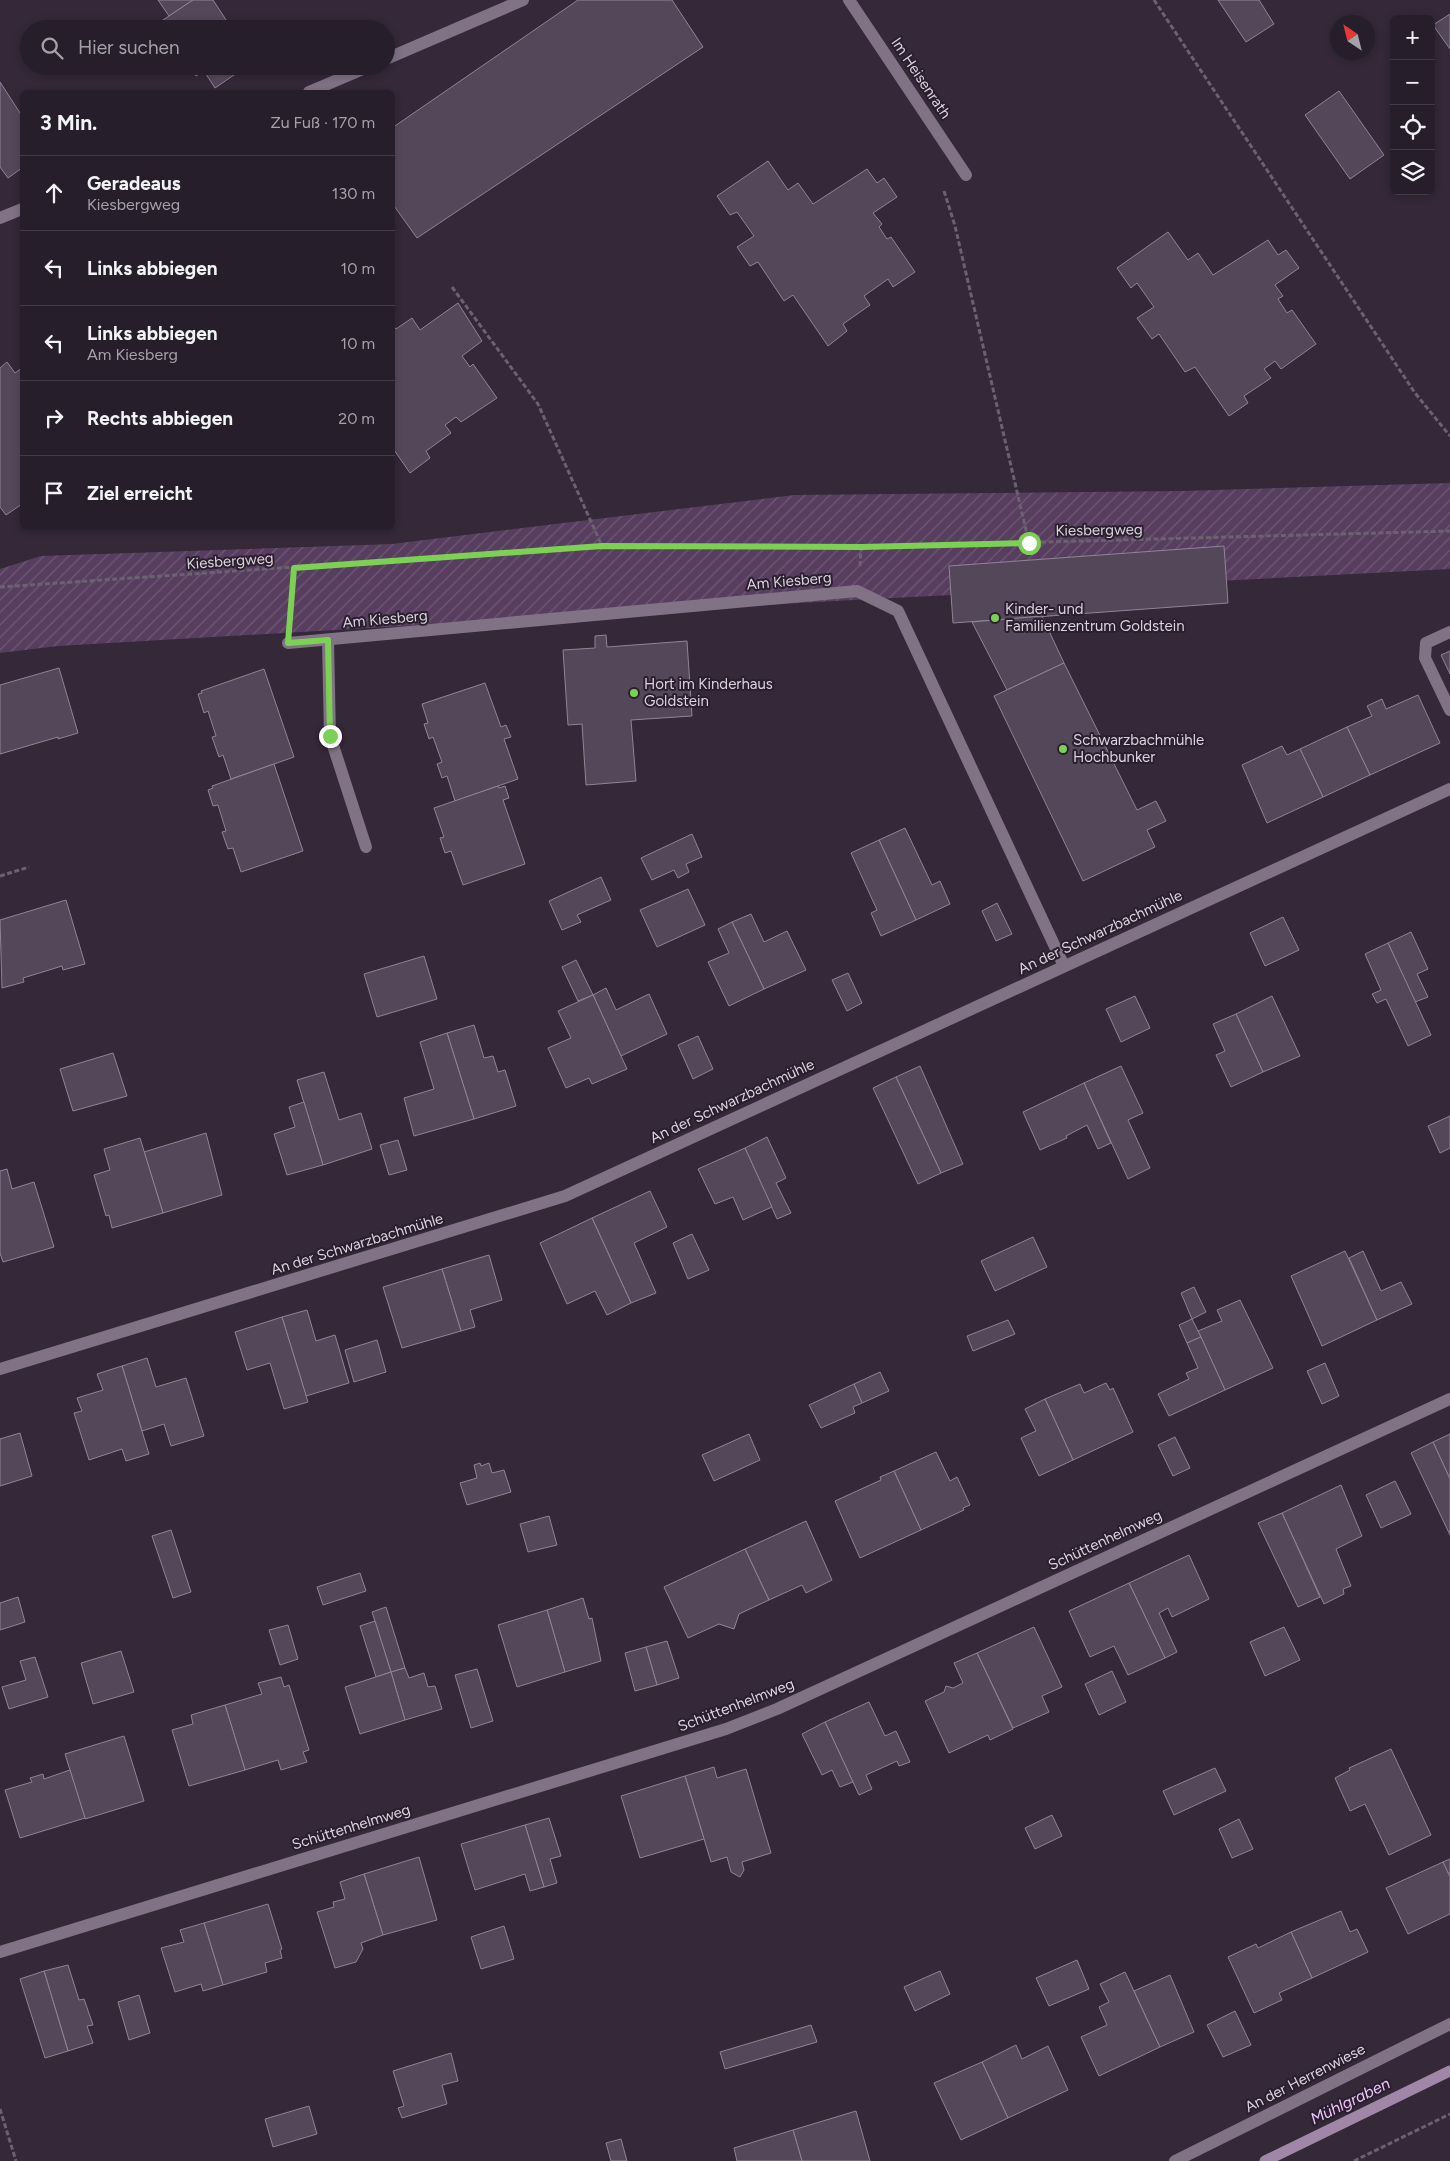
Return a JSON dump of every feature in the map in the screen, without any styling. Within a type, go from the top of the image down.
[{"type":"street","points":[[395,55],[523,0]]},
{"type":"street","name":"Im Heisenrath","points":[[849,0],[966,175]]},
{"type":"street","points":[[315,90],[349,75]]},
{"type":"street","points":[[0,218],[20,210]]},
{"type":"street","name":"Am Kiesberg","points":[[288,643],[858,591],[898,612],[1064,966]]},
{"type":"street","points":[[1450,632],[1426,643],[1425,658],[1450,710]]},
{"type":"street","points":[[328,640],[330,736],[366,847]]},
{"type":"street","name":"An der Schwarzbachmühle","points":[[0,1369],[565,1196],[1450,789]]},
{"type":"street","name":"Schüttenhelmweg","points":[[0,1952],[734,1726],[777,1709],[1450,1399]]},
{"type":"street","name":"An der Herrenwiese","points":[[1175,2161],[1450,2024]]},
{"type":"path","points":[[1154,0],[1415,393],[1450,436]]},
{"type":"path","points":[[966,175],[944,190],[955,226],[1029,543]]},
{"type":"path","points":[[452,287],[538,404],[602,546]]},
{"type":"path","name":"Kiesbergweg","points":[[0,586],[294,568],[602,546],[862,547],[1450,531]]},
{"type":"path","points":[[288,643],[294,568]]},
{"type":"path","points":[[0,876],[29,867]]},
{"type":"path","points":[[0,2109],[16,2161]]},
{"type":"path","points":[[1354,2161],[1450,2114]]},
{"type":"shaded area","points":[[1450,483],[1450,569],[835,601],[58,646],[0,653],[0,569],[41,556],[392,544],[794,495],[1182,491]]},
{"type":"building","points":[[158,0],[193,0],[169,16]]},
{"type":"building","points":[[193,0],[213,0],[226,20],[163,20]]},
{"type":"building","points":[[578,0],[672,0],[703,47],[417,238],[395,207],[395,126]]},
{"type":"building","points":[[1218,0],[1259,0],[1274,24],[1246,42]]},
{"type":"building","points":[[1450,14],[1450,49],[1435,28],[1435,24]]},
{"type":"building","points":[[207,75],[234,75],[215,88]]},
{"type":"building","points":[[0,82],[20,113],[20,169],[8,178],[0,167]]},
{"type":"building","points":[[1339,91],[1384,155],[1350,179],[1305,115]]},
{"type":"building","points":[[768,161],[788,190],[798,183],[813,204],[867,169],[877,183],[884,178],[897,197],[873,213],[882,224],[879,227],[887,239],[891,237],[915,272],[893,287],[888,279],[864,296],[870,305],[843,324],[847,331],[828,346],[793,295],[784,301],[758,262],[750,266],[737,247],[754,236],[737,212],[730,215],[717,196]]},
{"type":"building","points":[[1168,232],[1188,260],[1198,253],[1213,275],[1268,240],[1278,255],[1286,250],[1299,268],[1275,285],[1283,296],[1278,299],[1287,313],[1292,310],[1316,344],[1281,369],[1275,361],[1264,369],[1271,378],[1244,396],[1248,403],[1229,416],[1195,367],[1185,372],[1159,334],[1152,339],[1137,318],[1154,307],[1137,283],[1131,288],[1117,268]]},
{"type":"building","points":[[458,303],[482,341],[462,356],[470,367],[473,364],[497,398],[461,422],[456,417],[445,425],[451,433],[426,451],[430,458],[410,473],[395,451],[395,328],[396,329],[412,318],[420,330]]},
{"type":"building","points":[[7,362],[15,373],[20,369],[20,505],[6,515],[0,507],[0,368]]},
{"type":"building","points":[[1224,546],[1228,603],[953,623],[949,566]]},
{"type":"building","points":[[1042,616],[1064,663],[1007,690],[972,622]]},
{"type":"building","points":[[606,635],[607,647],[687,641],[692,716],[631,720],[636,781],[586,785],[582,724],[568,725],[563,650],[595,648],[595,636]]},
{"type":"building","points":[[1450,651],[1450,674],[1441,655]]},
{"type":"building","name":"Schwarzbachmühle Hochbunker","points":[[1064,663],[1137,810],[1156,801],[1166,821],[1147,830],[1155,847],[1083,881],[994,696]]},
{"type":"building","points":[[59,668],[78,733],[0,754],[0,685]]},
{"type":"building","points":[[264,669],[294,757],[231,779],[223,755],[219,757],[212,737],[216,736],[208,711],[204,713],[198,694],[202,693],[201,691]]},
{"type":"building","points":[[485,683],[501,727],[506,725],[511,737],[504,739],[518,779],[455,801],[447,776],[442,778],[437,764],[442,762],[433,737],[429,739],[424,724],[428,723],[422,704]]},
{"type":"building","points":[[1418,695],[1440,743],[1370,775],[1347,727],[1372,716],[1367,706],[1382,699],[1386,709]]},
{"type":"building","points":[[1347,727],[1370,775],[1323,797],[1300,749]]},
{"type":"building","points":[[1282,746],[1287,755],[1300,749],[1323,797],[1267,823],[1242,765]]},
{"type":"building","points":[[274,764],[303,851],[241,872],[233,848],[228,849],[222,832],[226,831],[218,805],[213,806],[208,790],[213,788],[212,786]]},
{"type":"building","points":[[498,786],[499,788],[505,786],[509,798],[503,800],[525,864],[463,885],[451,851],[445,853],[440,838],[444,837],[434,808]]},
{"type":"building","points":[[905,828],[932,885],[940,881],[950,904],[916,920],[879,840]]},
{"type":"building","points":[[692,834],[702,857],[686,864],[689,872],[678,878],[674,870],[652,880],[641,858]]},
{"type":"building","points":[[879,840],[916,920],[881,936],[871,913],[877,910],[851,853]]},
{"type":"building","points":[[601,877],[611,900],[577,915],[581,922],[562,930],[549,901]]},
{"type":"building","points":[[688,889],[705,925],[657,947],[640,910]]},
{"type":"building","points":[[66,900],[85,964],[63,970],[62,966],[23,978],[24,982],[2,988],[0,920]]},
{"type":"building","points":[[997,903],[1012,934],[996,941],[982,911]]},
{"type":"building","points":[[751,914],[764,942],[787,931],[806,970],[764,989],[732,922]]},
{"type":"building","points":[[1283,917],[1299,950],[1265,966],[1250,933]]},
{"type":"building","points":[[732,922],[764,989],[729,1006],[708,962],[729,953],[718,929]]},
{"type":"building","points":[[1411,932],[1428,969],[1417,974],[1428,997],[1415,1002],[1388,943]]},
{"type":"building","points":[[1388,943],[1431,1035],[1408,1046],[1386,999],[1377,1003],[1372,994],[1381,990],[1365,954]]},
{"type":"building","points":[[424,956],[437,999],[377,1017],[364,974]]},
{"type":"building","points":[[576,960],[593,995],[578,1001],[562,967]]},
{"type":"building","points":[[848,973],[862,1003],[847,1011],[832,980]]},
{"type":"building","points":[[606,988],[616,1010],[649,994],[667,1034],[621,1056],[593,995]]},
{"type":"building","points":[[593,995],[627,1069],[592,1084],[589,1078],[566,1088],[548,1048],[571,1038],[558,1011]]},
{"type":"building","points":[[1135,996],[1150,1028],[1121,1042],[1106,1009]]},
{"type":"building","points":[[1272,996],[1300,1056],[1263,1072],[1236,1014]]},
{"type":"building","points":[[1236,1014],[1263,1072],[1231,1087],[1216,1055],[1225,1051],[1213,1024]]},
{"type":"building","points":[[474,1025],[484,1058],[493,1056],[498,1072],[505,1070],[516,1106],[474,1119],[447,1033]]},
{"type":"building","points":[[447,1033],[474,1119],[414,1136],[404,1098],[434,1089],[420,1042]]},
{"type":"building","points":[[698,1036],[713,1069],[693,1079],[678,1045]]},
{"type":"building","points":[[113,1053],[127,1096],[73,1111],[60,1069]]},
{"type":"building","points":[[920,1066],[963,1164],[941,1173],[896,1077]]},
{"type":"building","points":[[1121,1066],[1143,1113],[1128,1120],[1150,1168],[1128,1179],[1084,1083]]},
{"type":"building","points":[[324,1072],[339,1120],[361,1113],[372,1149],[323,1165],[297,1080]]},
{"type":"building","points":[[896,1077],[941,1173],[918,1184],[873,1088]]},
{"type":"building","points":[[1084,1083],[1111,1143],[1098,1149],[1087,1125],[1066,1136],[1067,1138],[1040,1150],[1023,1112]]},
{"type":"building","points":[[304,1102],[323,1165],[287,1175],[274,1134],[295,1127],[289,1107]]},
{"type":"building","points":[[1450,1116],[1450,1148],[1440,1153],[1428,1126]]},
{"type":"building","points":[[206,1133],[222,1195],[163,1213],[144,1152]]},
{"type":"building","points":[[767,1137],[786,1178],[776,1183],[791,1213],[777,1219],[745,1148]]},
{"type":"building","points":[[140,1138],[163,1213],[112,1228],[109,1215],[106,1216],[94,1175],[110,1170],[104,1149]]},
{"type":"building","points":[[398,1140],[407,1170],[389,1175],[380,1145]]},
{"type":"building","points":[[745,1148],[772,1207],[743,1220],[733,1197],[715,1204],[698,1169]]},
{"type":"building","points":[[7,1169],[12,1189],[34,1182],[54,1247],[3,1262],[0,1253],[0,1171]]},
{"type":"building","points":[[650,1191],[667,1227],[634,1243],[656,1293],[631,1303],[592,1218]]},
{"type":"building","points":[[592,1218],[631,1303],[607,1315],[595,1291],[567,1304],[540,1243]]},
{"type":"building","points":[[692,1234],[709,1270],[688,1279],[673,1243]]},
{"type":"building","points":[[1033,1237],[1047,1267],[995,1291],[981,1261]]},
{"type":"building","points":[[1345,1251],[1377,1320],[1322,1346],[1291,1276]]},
{"type":"building","points":[[1363,1251],[1381,1291],[1401,1282],[1412,1304],[1377,1320],[1349,1258]]},
{"type":"building","points":[[489,1255],[502,1300],[470,1310],[475,1327],[461,1331],[442,1269]]},
{"type":"building","points":[[442,1269],[461,1331],[402,1348],[383,1287]]},
{"type":"building","points":[[1194,1287],[1206,1312],[1192,1319],[1181,1293]]},
{"type":"building","points":[[1240,1300],[1273,1368],[1225,1390],[1198,1331],[1222,1321],[1217,1310]]},
{"type":"building","points":[[307,1310],[316,1341],[335,1335],[349,1383],[306,1396],[282,1317]]},
{"type":"building","points":[[282,1317],[308,1402],[284,1409],[270,1363],[247,1370],[235,1332]]},
{"type":"building","points":[[1192,1319],[1201,1337],[1187,1343],[1179,1325]]},
{"type":"building","points":[[1008,1320],[1015,1334],[973,1351],[967,1336]]},
{"type":"building","points":[[1201,1337],[1225,1390],[1169,1416],[1158,1394],[1189,1379],[1186,1373],[1198,1368],[1187,1343]]},
{"type":"building","points":[[377,1340],[386,1372],[354,1382],[345,1350]]},
{"type":"building","points":[[147,1358],[156,1387],[186,1378],[204,1436],[171,1446],[164,1424],[142,1431],[122,1366]]},
{"type":"building","points":[[1325,1363],[1339,1396],[1322,1404],[1307,1371]]},
{"type":"building","points":[[122,1366],[149,1454],[126,1461],[122,1449],[89,1460],[74,1413],[82,1411],[77,1398],[103,1390],[97,1374]]},
{"type":"building","points":[[880,1372],[889,1391],[862,1403],[854,1384]]},
{"type":"building","points":[[1106,1383],[1110,1390],[1113,1388],[1133,1432],[1073,1460],[1045,1399],[1080,1384],[1084,1393]]},
{"type":"building","points":[[854,1384],[862,1403],[853,1407],[855,1413],[821,1428],[809,1405]]},
{"type":"building","points":[[1045,1399],[1073,1460],[1039,1476],[1021,1438],[1036,1431],[1025,1409]]},
{"type":"building","points":[[20,1433],[32,1476],[0,1486],[0,1439]]},
{"type":"building","points":[[749,1434],[760,1460],[714,1481],[702,1455]]},
{"type":"building","points":[[1450,1434],[1450,1479],[1433,1442]]},
{"type":"building","points":[[1175,1437],[1190,1468],[1173,1476],[1158,1445]]},
{"type":"building","points":[[1433,1442],[1450,1479],[1450,1535],[1411,1453]]},
{"type":"building","points":[[936,1452],[950,1481],[957,1477],[970,1505],[963,1508],[964,1510],[921,1530],[894,1471]]},
{"type":"building","points":[[480,1463],[481,1466],[489,1463],[492,1473],[504,1470],[511,1492],[467,1505],[460,1483],[477,1478],[474,1465]]},
{"type":"building","points":[[894,1471],[921,1530],[860,1558],[835,1501],[881,1480],[880,1477]]},
{"type":"building","points":[[1395,1481],[1411,1514],[1381,1528],[1366,1495]]},
{"type":"building","points":[[1341,1485],[1362,1536],[1336,1549],[1351,1586],[1343,1589],[1344,1594],[1324,1604],[1282,1513]]},
{"type":"building","points":[[1282,1513],[1320,1597],[1298,1607],[1258,1523]]},
{"type":"building","points":[[549,1516],[557,1545],[528,1552],[520,1524]]},
{"type":"building","points":[[806,1521],[832,1580],[806,1593],[802,1585],[769,1600],[745,1549]]},
{"type":"building","points":[[171,1530],[191,1592],[173,1598],[152,1536]]},
{"type":"building","points":[[745,1549],[769,1600],[739,1614],[734,1629],[719,1624],[688,1638],[664,1587]]},
{"type":"building","points":[[1189,1555],[1209,1599],[1172,1617],[1168,1608],[1159,1613],[1177,1652],[1165,1658],[1129,1583]]},
{"type":"building","points":[[360,1573],[366,1591],[323,1605],[317,1587]]},
{"type":"building","points":[[1129,1583],[1165,1658],[1128,1675],[1114,1646],[1090,1657],[1069,1611]]},
{"type":"building","points":[[18,1597],[25,1622],[0,1630],[0,1603]]},
{"type":"building","points":[[583,1598],[589,1619],[592,1618],[601,1661],[565,1672],[547,1610]]},
{"type":"building","points":[[386,1607],[405,1668],[391,1672],[372,1612]]},
{"type":"building","points":[[547,1610],[565,1672],[517,1687],[498,1625]]},
{"type":"building","points":[[375,1621],[391,1672],[376,1677],[360,1626]]},
{"type":"building","points":[[288,1625],[298,1659],[280,1665],[269,1630]]},
{"type":"building","points":[[1034,1627],[1062,1687],[1042,1696],[1049,1712],[1013,1728],[977,1653]]},
{"type":"building","points":[[1284,1627],[1300,1660],[1265,1676],[1250,1642]]},
{"type":"building","points":[[667,1641],[679,1678],[657,1685],[646,1647]]},
{"type":"building","points":[[646,1647],[657,1685],[635,1691],[625,1653]]},
{"type":"building","points":[[121,1651],[134,1692],[93,1704],[81,1663]]},
{"type":"building","points":[[977,1653],[1013,1729],[990,1740],[988,1735],[949,1753],[925,1701],[944,1692],[946,1686],[953,1688],[963,1683],[954,1663]]},
{"type":"building","points":[[35,1657],[48,1697],[9,1709],[2,1687],[26,1680],[20,1661]]},
{"type":"building","points":[[405,1668],[409,1678],[424,1673],[428,1687],[435,1686],[442,1709],[405,1720],[391,1672]]},
{"type":"building","points":[[477,1669],[493,1721],[471,1728],[455,1675]]},
{"type":"building","points":[[1112,1671],[1126,1702],[1099,1715],[1085,1684]]},
{"type":"building","points":[[391,1672],[405,1720],[360,1734],[345,1687]]},
{"type":"building","points":[[281,1677],[284,1687],[289,1685],[309,1750],[303,1752],[307,1762],[281,1770],[278,1760],[245,1770],[225,1705],[262,1694],[258,1683]]},
{"type":"building","points":[[869,1702],[885,1736],[896,1731],[910,1762],[899,1766],[897,1761],[866,1775],[872,1789],[859,1795],[825,1722]]},
{"type":"building","points":[[225,1705],[245,1770],[189,1786],[172,1730],[193,1724],[191,1715]]},
{"type":"building","points":[[825,1722],[853,1782],[840,1787],[832,1770],[822,1775],[802,1734]]},
{"type":"building","points":[[124,1736],[144,1801],[85,1819],[65,1754]]},
{"type":"building","points":[[1391,1749],[1431,1835],[1389,1855],[1365,1804],[1350,1811],[1335,1778],[1350,1770],[1349,1768]]},
{"type":"building","points":[[714,1767],[717,1778],[746,1769],[771,1853],[742,1862],[744,1870],[740,1877],[731,1872],[727,1857],[711,1862],[685,1776]]},
{"type":"building","points":[[1215,1768],[1226,1791],[1174,1815],[1163,1791]]},
{"type":"building","points":[[70,1770],[85,1818],[20,1838],[5,1790],[32,1782],[30,1778],[43,1774],[44,1779]]},
{"type":"building","points":[[685,1776],[704,1839],[640,1858],[621,1796]]},
{"type":"building","points":[[1052,1815],[1062,1836],[1035,1849],[1025,1828]]},
{"type":"building","points":[[549,1818],[561,1856],[550,1859],[557,1883],[544,1887],[525,1825]]},
{"type":"building","points":[[1239,1819],[1253,1849],[1232,1858],[1219,1829]]},
{"type":"building","points":[[525,1825],[544,1887],[530,1891],[525,1874],[475,1890],[461,1844]]},
{"type":"building","points":[[419,1857],[437,1920],[383,1935],[364,1874]]},
{"type":"building","points":[[1450,1859],[1450,1877],[1443,1862]]},
{"type":"building","points":[[1443,1862],[1450,1877],[1450,1914],[1408,1934],[1386,1888]]},
{"type":"building","points":[[364,1874],[383,1935],[361,1943],[363,1949],[356,1962],[335,1968],[317,1912],[334,1907],[333,1902],[345,1899],[340,1882]]},
{"type":"building","points":[[268,1904],[282,1949],[280,1950],[282,1958],[265,1963],[267,1972],[223,1985],[204,1923]]},
{"type":"building","points":[[1341,1911],[1350,1932],[1357,1929],[1368,1952],[1312,1978],[1291,1932]]},
{"type":"building","points":[[204,1923],[223,1985],[203,1991],[201,1984],[175,1992],[161,1948],[184,1942],[180,1930]]},
{"type":"building","points":[[504,1926],[514,1959],[481,1969],[471,1937]]},
{"type":"building","points":[[1291,1932],[1312,1978],[1279,1993],[1282,2000],[1254,2013],[1228,1957],[1256,1944],[1258,1948]]},
{"type":"building","points":[[1077,1960],[1089,1989],[1049,2006],[1036,1978]]},
{"type":"building","points":[[68,1965],[79,2000],[84,1999],[93,2025],[87,2026],[93,2043],[68,2051],[44,1971]]},
{"type":"building","points":[[44,1971],[68,2051],[45,2058],[20,1979]]},
{"type":"building","points":[[940,1971],[950,1994],[915,2011],[904,1987]]},
{"type":"building","points":[[1125,1972],[1160,2047],[1099,2076],[1081,2037],[1107,2025],[1099,2007],[1109,2002],[1100,1984]]},
{"type":"building","points":[[1170,1975],[1194,2032],[1160,2047],[1134,1991]]},
{"type":"building","points":[[139,1995],[150,2033],[129,2040],[118,2002]]},
{"type":"building","points":[[1235,2011],[1251,2045],[1223,2057],[1207,2025]]},
{"type":"building","points":[[811,2025],[817,2042],[725,2069],[720,2052]]},
{"type":"building","points":[[1016,2045],[1022,2059],[1048,2046],[1068,2090],[1008,2118],[982,2062]]},
{"type":"building","points":[[451,2053],[458,2081],[442,2085],[447,2104],[402,2118],[398,2108],[404,2106],[393,2071]]},
{"type":"building","points":[[982,2062],[1008,2118],[961,2140],[934,2083]]},
{"type":"building","points":[[309,2106],[317,2134],[273,2147],[265,2119]]},
{"type":"building","points":[[856,2111],[870,2161],[802,2161],[793,2130]]},
{"type":"building","points":[[793,2130],[802,2161],[737,2161],[734,2148]]},
{"type":"building","points":[[621,2139],[627,2161],[611,2161],[606,2143]]},
{"type":"waterway","name":"Mühlgraben","points":[[1265,2161],[1450,2071]]},
{"type":"place","name":"Kinder- und Familienzentrum Goldstein","points":[[995,618]]},
{"type":"place","name":"Hort im Kinderhaus Goldstein","points":[[634,693]]},
{"type":"place","name":"Schwarzbachmühle Hochbunker","points":[[1063,749]]},
{"type":"route","points":[[330,736],[328,640],[288,643],[294,568],[602,546],[862,547],[1029,543]]}]
